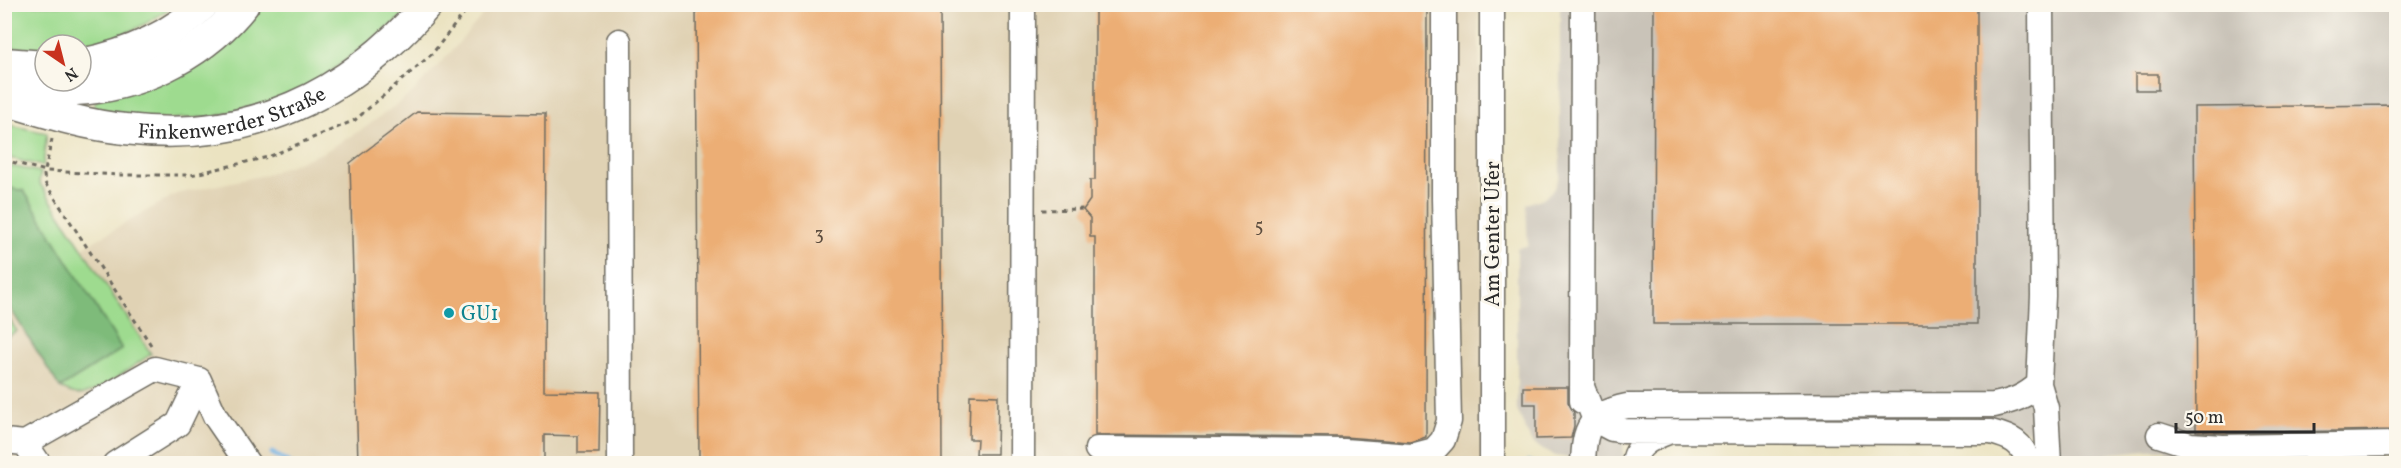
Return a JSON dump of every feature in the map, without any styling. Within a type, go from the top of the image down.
[{"type":"main road","points":[[93,62],[134,50],[180,24],[204,4]]},
{"type":"main road","points":[[4,87],[88,89],[134,79],[174,61],[195,48],[218,30],[244,4]]},
{"type":"main road","name":"Finkenwerder Straße","points":[[4,100],[57,116],[123,129],[194,132],[227,127],[293,108],[354,75],[381,54],[428,4]]},
{"type":"main road","points":[[4,63],[33,65]]},
{"type":"street","points":[[1022,464],[1023,4]]},
{"type":"street","points":[[1096,449],[1332,451],[1411,456],[1434,450],[1443,440],[1449,421],[1444,188],[1444,4]]},
{"type":"street","name":"Am Genter Ufer","points":[[1492,4],[1492,464]]},
{"type":"street","points":[[1583,4],[1582,387],[1589,429],[1583,464]]},
{"type":"street","points":[[2041,4],[2043,296],[2038,384],[2046,408],[2049,464]]},
{"type":"street","points":[[619,41],[620,464]]},
{"type":"street","points":[[39,464],[15,442],[155,369],[199,380]]},
{"type":"street","points":[[115,464],[178,424],[199,380]]},
{"type":"street","points":[[199,380],[215,416],[248,464]]},
{"type":"street","points":[[1589,429],[1613,409],[1627,406],[1994,405],[2015,401],[2028,395],[2038,384]]},
{"type":"street","points":[[1589,429],[1991,432],[2010,437],[2020,445],[2028,464]]},
{"type":"street","points":[[1634,464],[1635,456],[1646,442],[1673,430]]},
{"type":"street","points":[[2160,435],[2190,445],[2223,447],[2397,444]]},
{"type":"path","points":[[54,132],[44,175],[45,183],[153,349]]},
{"type":"shaded area","points":[[491,5],[1478,5],[1491,463],[5,463],[4,300],[60,387],[122,349],[65,258],[176,194],[265,175],[324,152],[366,127],[411,94]]},
{"type":"shaded area","points":[[1560,5],[2396,5],[2396,452],[2166,454],[2166,450],[2149,450],[2107,454],[2107,457],[2041,457],[2032,435],[2023,428],[2010,426],[1624,424],[1623,460],[1575,459],[1556,456],[1543,450],[1531,441],[1517,410],[1517,248],[1528,246],[1526,204],[1544,198],[1555,188],[1560,176]]},
{"type":"green space","points":[[5,5],[175,5],[141,26],[93,44],[93,33],[33,33],[33,48],[5,47]]},
{"type":"green space","points":[[262,5],[413,5],[403,16],[317,82],[270,102],[213,117],[147,120],[94,111],[95,101],[244,26]]},
{"type":"green space","points":[[5,124],[47,133],[43,166],[5,157]]},
{"type":"green space","points":[[5,165],[41,172],[39,182],[151,354],[98,389],[76,394],[60,388],[122,349],[24,191],[5,187]]},
{"type":"green space","points":[[5,187],[24,191],[122,349],[60,388],[5,300]]},
{"type":"green space","points":[[4,312],[17,331],[7,337],[5,334]]},
{"type":"building","points":[[696,4],[940,4],[942,463],[699,463]]},
{"type":"building","points":[[1095,4],[1427,4],[1426,437],[1410,442],[1344,437],[1095,435],[1095,237],[1090,237],[1090,218],[1083,210],[1090,200],[1090,180],[1095,180]]},
{"type":"building","points":[[1654,4],[1977,4],[1977,324],[1653,324]]},
{"type":"building","points":[[2135,74],[2158,74],[2158,90],[2135,90]]},
{"type":"building","points":[[2397,105],[2397,430],[2223,433],[2196,431],[2194,107]]},
{"type":"building","name":"GU1","points":[[417,112],[545,114],[544,391],[600,392],[599,453],[578,453],[578,436],[544,435],[544,464],[358,464],[350,163]]},
{"type":"building","points":[[1523,387],[1568,387],[1568,402],[1574,413],[1571,438],[1536,439],[1536,404],[1523,404]]},
{"type":"building","points":[[970,395],[998,396],[997,454],[976,454],[977,439],[969,439]]},
{"type":"waterway","points":[[272,453],[291,464]]},
{"type":"waterway","points":[[1529,462],[1534,464]]},
{"type":"place","name":"GU1","points":[[449,313]]}]
